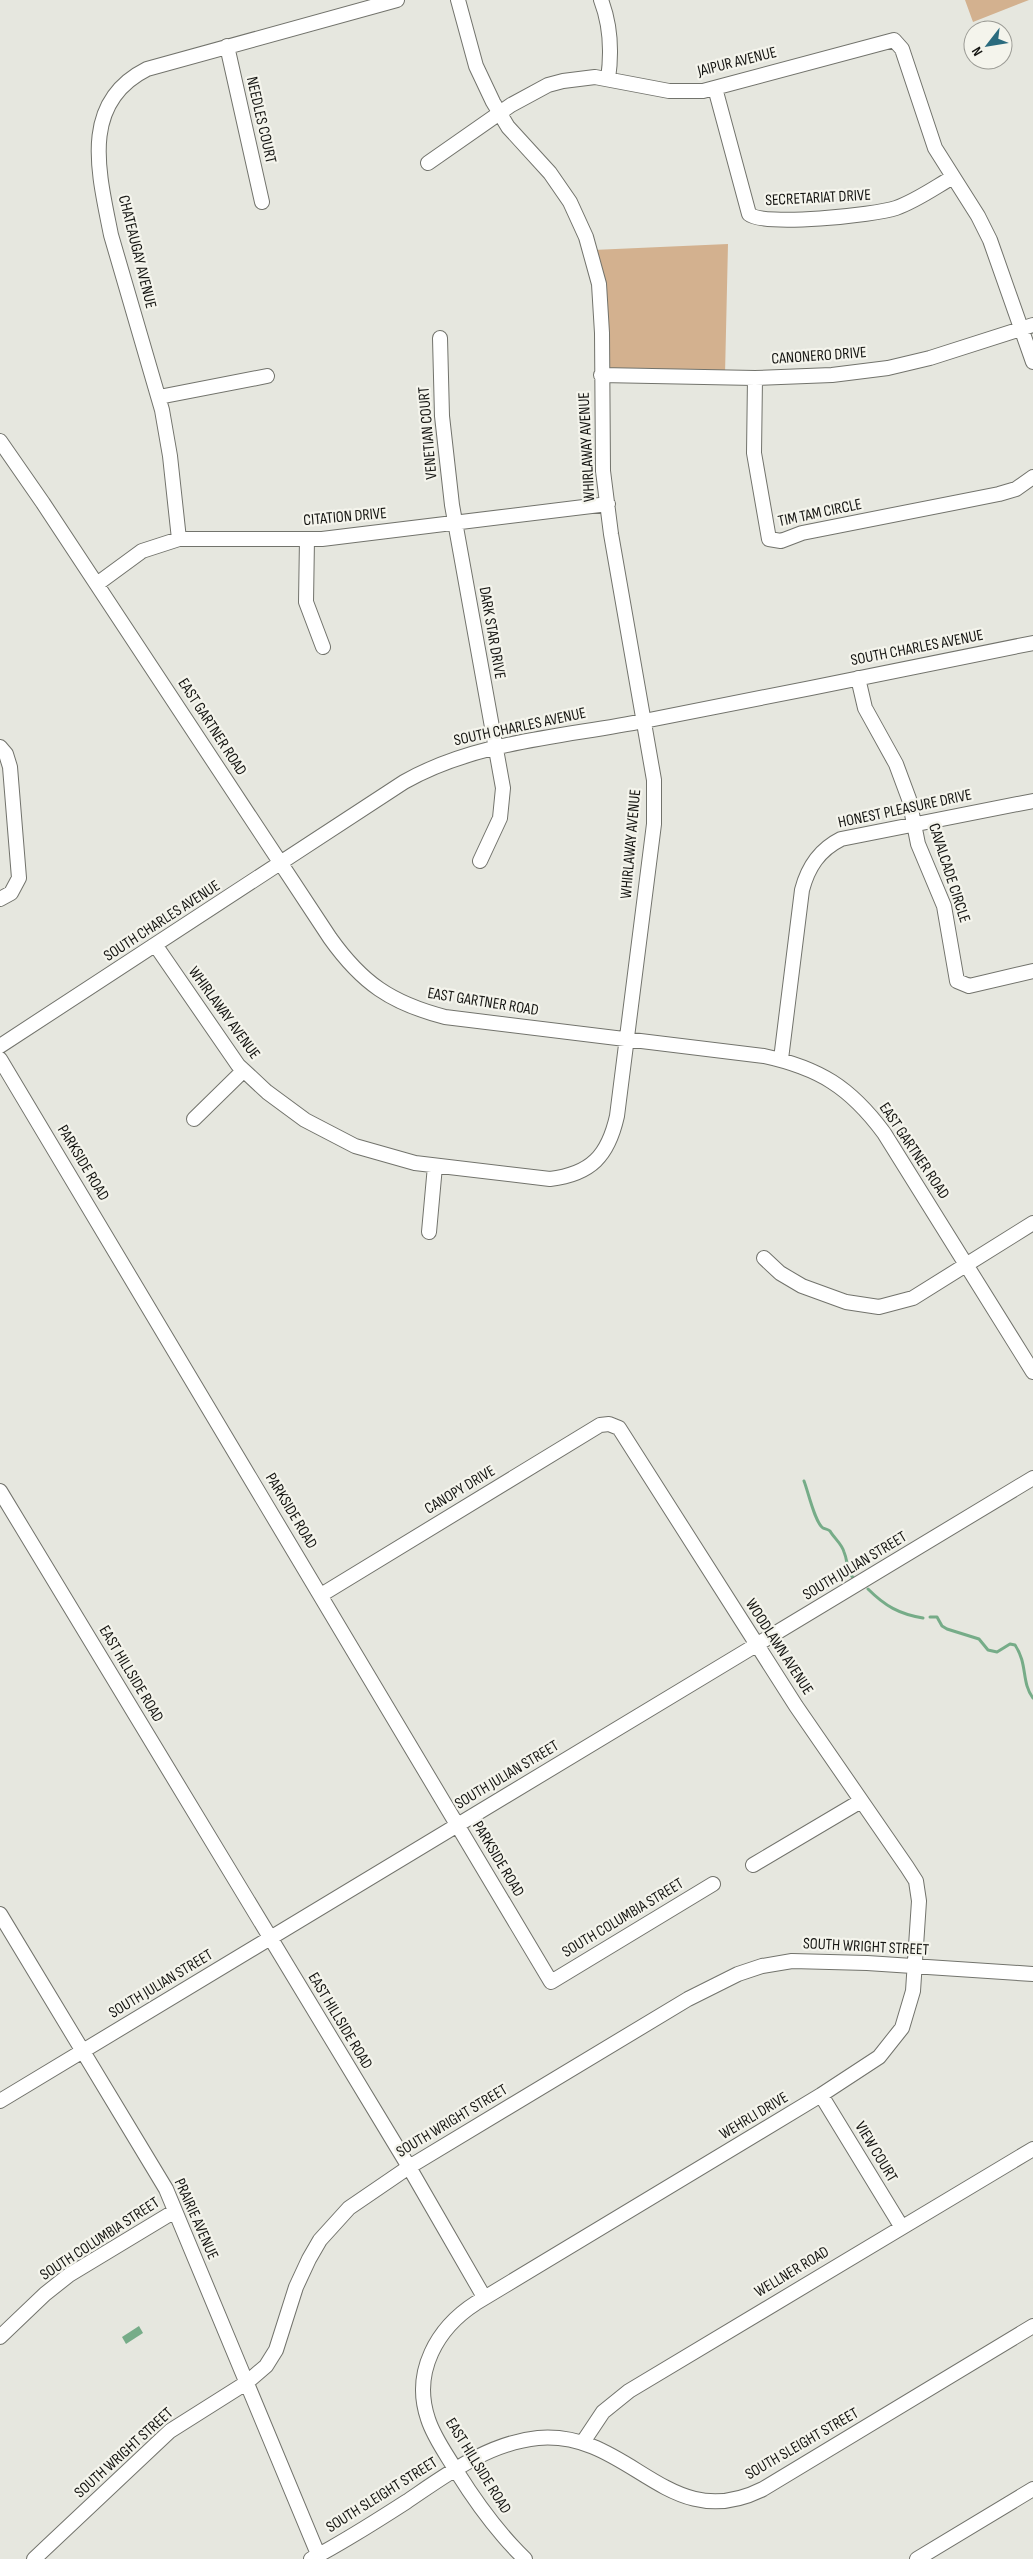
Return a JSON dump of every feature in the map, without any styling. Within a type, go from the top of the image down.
[{"type":"street","name":"CHATEAUGAY AVENUE","points":[[178,539],[170,456],[159,396],[111,235],[100,170],[100,124],[118,90],[136,74],[156,65],[397,0]]},
{"type":"street","name":"WHIRLAWAY AVENUE","points":[[156,946],[212,1030],[243,1071],[287,1108],[327,1133],[382,1155],[435,1166],[550,1179],[570,1175],[594,1164],[608,1147],[614,1131],[627,1040],[655,808],[654,780],[645,721],[608,504],[601,431],[601,301],[595,266],[586,237],[562,189],[500,114],[476,66],[458,0]]},
{"type":"street","points":[[601,0],[610,35],[611,58],[608,78]]},
{"type":"street","name":"JAIPUR AVENUE","points":[[428,163],[511,105],[548,86],[577,78],[608,78],[669,91],[692,92],[715,88],[888,40],[894,40],[900,44],[935,148],[953,177]]},
{"type":"street","name":"NEEDLES COURT","points":[[227,46],[262,202]]},
{"type":"street","name":"SECRETARIAT DRIVE","points":[[715,88],[749,214],[753,218],[778,220],[859,216],[880,212],[915,200],[953,177]]},
{"type":"street","points":[[953,177],[978,216],[990,240],[1027,327],[1033,362]]},
{"type":"street","name":"CANONERO DRIVE","points":[[601,375],[755,378],[832,375],[888,368],[930,358],[1027,327]]},
{"type":"street","name":"VENETIAN COURT","points":[[440,338],[442,416],[455,523]]},
{"type":"street","points":[[159,396],[267,376]]},
{"type":"street","name":"TIM TAM CIRCLE","points":[[755,378],[754,453],[769,539],[781,541],[802,533],[999,494],[1016,489],[1033,477]]},
{"type":"street","name":"EAST GARTNER ROAD","points":[[0,441],[347,962],[372,985],[402,1004],[445,1017],[781,1059],[812,1068],[829,1078],[873,1117],[968,1264],[1033,1372]]},
{"type":"street","name":"CITATION DRIVE","points":[[97,584],[142,551],[178,539],[308,539],[353,536],[608,504]]},
{"type":"street","name":"DARK STAR DRIVE","points":[[455,523],[503,788],[502,807],[496,831],[480,861]]},
{"type":"street","points":[[308,539],[306,602],[322,647]]},
{"type":"street","name":"SOUTH CHARLES AVENUE","points":[[0,1046],[419,773],[461,756],[1033,643]]},
{"type":"street","name":"CAVALCADE CIRCLE","points":[[858,678],[865,708],[902,778],[918,844],[944,906],[957,981],[969,986],[1033,971]]},
{"type":"street","points":[[0,747],[6,754],[10,767],[19,878],[11,893],[0,899]]},
{"type":"street","name":"HONEST PLEASURE DRIVE","points":[[781,1059],[802,890],[808,869],[827,848],[841,840],[1033,801]]},
{"type":"street","name":"PARKSIDE ROAD","points":[[0,1059],[551,1982]]},
{"type":"street","points":[[194,1119],[243,1071]]},
{"type":"street","points":[[429,1232],[435,1166]]},
{"type":"street","points":[[764,1258],[780,1273],[802,1286],[846,1302],[879,1307],[914,1298],[1033,1223]]},
{"type":"street","name":"CANOPY DRIVE","points":[[321,1595],[600,1425],[609,1424],[619,1428]]},
{"type":"street","name":"WOODLAWN AVENUE","points":[[619,1428],[757,1646],[916,1881]]},
{"type":"street","name":"SOUTH JULIAN STREET","points":[[0,2102],[1033,1478]]},
{"type":"street","name":"EAST HILLSIDE ROAD","points":[[0,1491],[409,2167],[484,2297],[459,2314],[444,2328],[435,2343],[424,2376],[423,2398],[428,2421],[456,2469],[487,2517],[525,2559]]},
{"type":"street","points":[[753,1865],[861,1801]]},
{"type":"street","name":"WEHRLI DRIVE","points":[[484,2297],[866,2068],[894,2040],[908,2013],[916,1967],[919,1900],[916,1881]]},
{"type":"street","name":"SOUTH COLUMBIA STREET","points":[[551,1982],[713,1884]]},
{"type":"street","name":"PRAIRIE AVENUE","points":[[0,1914],[166,2189],[316,2558]]},
{"type":"street","name":"SOUTH WRIGHT STREET","points":[[34,2559],[165,2435],[246,2383],[257,2375],[272,2359],[296,2287],[320,2240],[350,2208],[409,2167],[688,1999],[738,1974],[762,1966],[792,1960],[1033,1974]]},
{"type":"street","name":"VIEW COURT","points":[[821,2095],[901,2226]]},
{"type":"street","name":"WELLNER ROAD","points":[[583,2442],[603,2412],[629,2391],[901,2226],[1033,2149]]},
{"type":"street","name":"SOUTH COLUMBIA STREET","points":[[0,2337],[45,2294],[69,2275],[175,2211]]},
{"type":"street","name":"SOUTH SLEIGHT STREET","points":[[316,2558],[480,2455],[520,2441],[558,2438],[583,2442],[623,2460],[659,2484],[690,2499],[714,2503],[740,2499],[764,2489],[1033,2326]]},
{"type":"street","points":[[917,2559],[1033,2489]]},
{"type":"shaded area","points":[[965,0],[1029,0],[978,20],[972,20]]},
{"type":"shaded area","points":[[728,244],[725,375],[604,373],[593,250]]},
{"type":"shaded area","points":[[139,2326],[143,2333],[126,2344],[122,2337]]},
{"type":"waterway","points":[[804,1481],[817,1520],[823,1528],[830,1531],[842,1546],[854,1579]]},
{"type":"waterway","points":[[868,1589],[893,1608],[923,1618]]},
{"type":"waterway","points":[[930,1617],[937,1617],[942,1626],[947,1629],[979,1639],[988,1650],[997,1652],[1010,1644],[1015,1645],[1022,1659],[1027,1686],[1033,1698]]}]
